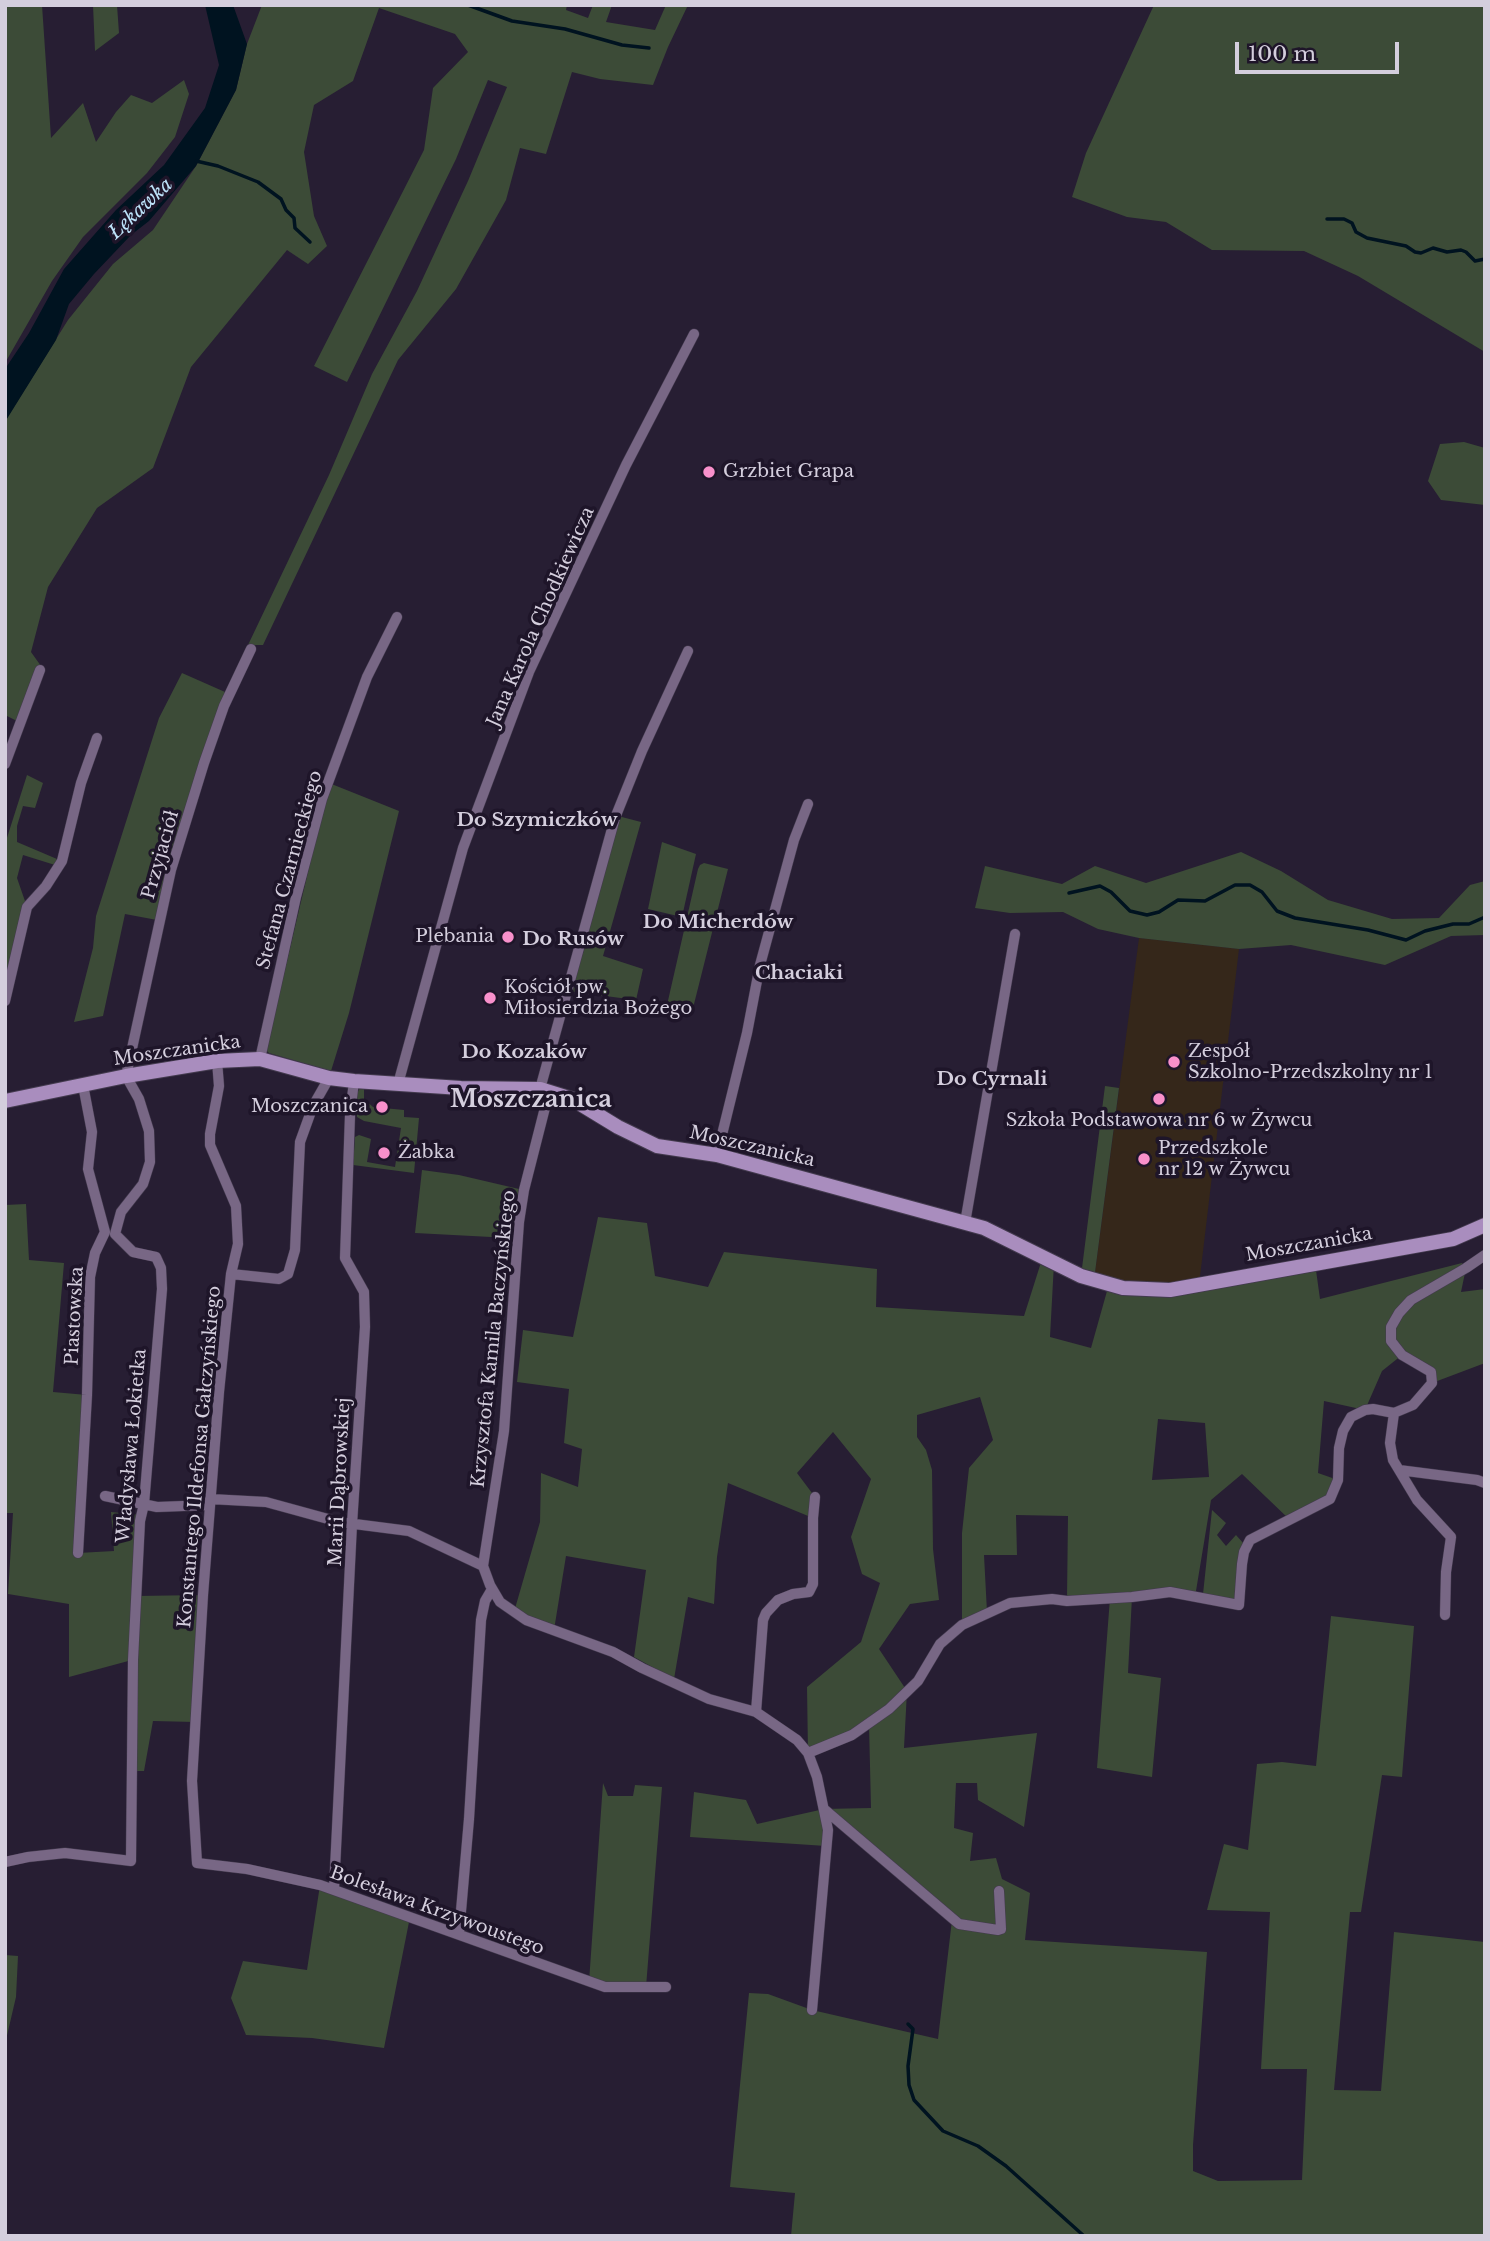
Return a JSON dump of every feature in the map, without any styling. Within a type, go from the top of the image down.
[{"type":"street","name":"Jana Karola Chodkiewicza","points":[[398,1084],[463,848],[529,672],[626,465],[694,334]]},
{"type":"street","name":"Stefana Czarnieckiego","points":[[260,1059],[296,897],[322,799],[367,677],[397,617]]},
{"type":"street","name":"Przyjaciół","points":[[126,1076],[171,870],[220,717],[251,649]]},
{"type":"street","name":"Krzysztofa Kamila Baczyńskiego","points":[[483,1566],[504,1431],[519,1222],[544,1090],[615,818],[653,725],[688,650]]},
{"type":"street","points":[[5,764],[40,670]]},
{"type":"street","points":[[5,1001],[27,907],[46,886],[62,861],[82,783],[97,738]]},
{"type":"street","points":[[717,1155],[747,1033],[760,964],[794,840],[808,804]]},
{"type":"street","points":[[965,1223],[1015,934]]},
{"type":"street","name":"Moszczanicka","points":[[5,1101],[217,1060],[260,1059],[330,1078],[354,1081],[544,1090],[572,1099],[618,1127],[657,1146],[717,1155],[984,1228],[1081,1276],[1122,1288],[1170,1290],[1453,1239],[1485,1225]]},
{"type":"street","name":"Konstantego Ildefonsa Gałczyńskiego","points":[[197,1863],[192,1781],[210,1502],[231,1273],[238,1244],[236,1206],[210,1145],[219,1086],[217,1060]]},
{"type":"street","points":[[110,1233],[121,1212],[143,1184],[150,1162],[149,1131],[139,1099],[126,1076]]},
{"type":"street","points":[[231,1273],[279,1279],[288,1274],[295,1250],[300,1142],[313,1106],[330,1078]]},
{"type":"street","name":"Marii Dąbrowskiej","points":[[334,1889],[352,1524],[365,1327],[364,1292],[345,1258],[354,1081]]},
{"type":"street","points":[[83,1085],[92,1132],[88,1168],[110,1233]]},
{"type":"street","name":"Władysława Łokietka","points":[[5,1862],[65,1853],[131,1861],[133,1660],[140,1521],[144,1504],[162,1289],[161,1268],[156,1256],[132,1252],[110,1233]]},
{"type":"street","name":"Piastowska","points":[[78,1553],[87,1395],[90,1277],[95,1253],[110,1233]]},
{"type":"street","points":[[808,1753],[852,1735],[889,1709],[918,1681],[940,1644],[962,1625],[1010,1603],[1052,1599],[1086,1600],[1170,1592],[1239,1605],[1244,1552],[1250,1540],[1330,1499],[1338,1480],[1339,1448],[1343,1431],[1351,1417],[1373,1409],[1394,1413],[1413,1405],[1432,1382],[1431,1372],[1402,1355],[1391,1341],[1391,1327],[1399,1313],[1411,1300],[1485,1255]]},
{"type":"street","points":[[1394,1413],[1390,1451],[1417,1500],[1451,1537],[1444,1615]]},
{"type":"street","points":[[1399,1470],[1485,1483]]},
{"type":"street","points":[[105,1496],[158,1507],[210,1502],[266,1502],[339,1522],[409,1531],[483,1566],[500,1602],[526,1620],[613,1652],[709,1699],[755,1712],[797,1740],[808,1753],[817,1777],[828,1830],[812,2010]]},
{"type":"street","points":[[755,1712],[763,1620],[766,1613],[778,1600],[809,1592],[813,1584],[815,1497]]},
{"type":"street","points":[[459,1934],[481,1620],[485,1601],[492,1589]]},
{"type":"street","points":[[824,1809],[959,1924],[998,1930],[1002,1928],[999,1891]]},
{"type":"street","name":"Bolesława Krzywoustego","points":[[197,1863],[247,1869],[334,1889],[605,1987],[666,1987]]},
{"type":"shaded area","name":"Zespół Szkolno-Przedszkolny nr 1","points":[[1139,938],[1239,949],[1199,1285],[1094,1280]]},
{"type":"green space","points":[[5,5],[42,5],[51,138],[83,103],[96,142],[131,95],[152,103],[184,80],[189,94],[175,137],[147,173],[83,237],[52,281],[5,363]]},
{"type":"green space","points":[[93,5],[117,5],[119,33],[95,51]]},
{"type":"green space","points":[[262,5],[567,5],[566,10],[588,18],[593,5],[612,5],[606,22],[655,30],[666,5],[688,5],[653,85],[600,79],[572,72],[546,154],[520,148],[506,200],[456,289],[398,360],[263,645],[248,645],[329,475],[372,374],[417,291],[468,181],[507,87],[488,80],[456,159],[347,382],[314,366],[424,150],[433,88],[468,52],[455,34],[379,8],[353,81],[314,105],[304,152],[314,216],[327,246],[308,264],[287,250],[191,367],[153,468],[97,508],[48,587],[31,652],[41,666],[19,722],[5,715],[5,421],[68,320],[113,264],[153,230],[196,166],[236,90],[247,44]]},
{"type":"green space","points":[[1154,5],[1485,5],[1485,352],[1358,276],[1304,251],[1212,250],[1166,222],[1127,217],[1072,197],[1086,153]]},
{"type":"green space","points":[[1464,442],[1485,448],[1485,505],[1441,500],[1428,481],[1440,444]]},
{"type":"green space","points":[[182,673],[225,692],[186,809],[157,920],[125,914],[103,1016],[74,1022],[93,948],[96,916],[159,718]]},
{"type":"green space","points":[[27,775],[43,783],[35,808],[23,806],[17,826],[17,842],[57,859],[55,865],[23,855],[17,878],[26,904],[5,1001],[5,844]]},
{"type":"green space","points":[[329,783],[399,811],[349,1013],[331,1071],[266,1050]]},
{"type":"green space","points":[[618,816],[641,822],[603,956],[643,969],[636,1000],[567,991],[584,950]]},
{"type":"green space","points":[[662,842],[696,854],[682,917],[648,909]]},
{"type":"green space","points":[[1241,852],[1281,871],[1328,900],[1392,919],[1439,918],[1470,885],[1485,881],[1485,935],[1451,936],[1385,965],[1291,945],[1239,949],[1139,938],[1098,929],[1063,912],[1010,913],[975,908],[985,866],[1062,884],[1095,866],[1146,883]]},
{"type":"green space","points":[[704,863],[728,869],[693,1008],[667,1005],[698,869]]},
{"type":"green space","points":[[1105,1086],[1119,1088],[1094,1280],[1081,1276]]},
{"type":"green space","points":[[360,1088],[364,1088],[364,1099],[373,1107],[404,1110],[404,1117],[419,1118],[414,1173],[353,1165],[355,1137],[359,1135],[371,1139],[367,1162],[395,1167],[401,1128],[364,1121],[357,1117],[356,1095]]},
{"type":"green space","points":[[422,1170],[459,1175],[519,1189],[510,1238],[415,1233]]},
{"type":"green space","points":[[26,1204],[29,1260],[64,1263],[53,1392],[87,1395],[78,1553],[114,1551],[111,1512],[141,1515],[136,1596],[203,1595],[195,1722],[153,1721],[144,1771],[132,1771],[132,1660],[69,1677],[69,1604],[8,1594],[13,1513],[5,1513],[5,1205]]},
{"type":"green space","points":[[598,1217],[647,1223],[655,1276],[708,1287],[724,1252],[877,1269],[876,1307],[1024,1316],[1043,1256],[1054,1263],[1050,1337],[1091,1348],[1109,1284],[1170,1290],[1315,1263],[1320,1299],[1462,1263],[1466,1268],[1461,1292],[1485,1289],[1485,1363],[1432,1383],[1430,1372],[1402,1355],[1382,1371],[1365,1410],[1324,1401],[1318,1473],[1338,1480],[1330,1499],[1290,1520],[1242,1474],[1211,1500],[1195,1597],[1132,1597],[1128,1673],[1161,1678],[1152,1777],[1097,1768],[1110,1598],[1067,1598],[1068,1516],[1016,1515],[1017,1555],[984,1555],[987,1612],[962,1625],[962,1533],[969,1468],[993,1440],[980,1397],[917,1415],[917,1437],[926,1450],[932,1470],[933,1549],[939,1600],[910,1604],[879,1649],[907,1691],[904,1748],[1037,1733],[1024,1827],[978,1800],[977,1783],[956,1783],[954,1828],[973,1833],[970,1861],[996,1858],[1002,1879],[1030,1893],[1025,1940],[1207,1952],[1193,2171],[1218,2181],[1302,2180],[1307,2069],[1261,2069],[1270,1912],[1207,1910],[1224,1844],[1248,1850],[1257,1764],[1282,1762],[1316,1766],[1331,1616],[1414,1626],[1402,1777],[1382,1775],[1361,1912],[1350,1912],[1334,2090],[1381,2091],[1394,1932],[1485,1942],[1485,2236],[791,2236],[795,2193],[730,2187],[749,1993],[768,1994],[812,2010],[938,2039],[952,1920],[825,1810],[826,1846],[690,1837],[694,1792],[746,1800],[757,1824],[824,1809],[871,1808],[869,1724],[808,1753],[807,1687],[861,1642],[880,1583],[862,1574],[851,1537],[871,1479],[833,1432],[797,1473],[815,1497],[813,1518],[728,1483],[717,1557],[714,1604],[688,1597],[674,1679],[634,1657],[646,1570],[566,1556],[554,1630],[514,1612],[540,1522],[541,1473],[578,1487],[582,1449],[564,1443],[569,1389],[517,1382],[523,1330],[573,1337]],"holes":[[[1158,1419],[1205,1423],[1209,1477],[1152,1480]]]},
{"type":"green space","points":[[1212,1510],[1226,1523],[1217,1535],[1226,1546],[1236,1535],[1244,1544],[1236,1599],[1203,1594]]},
{"type":"green space","points":[[603,1783],[608,1796],[633,1796],[635,1785],[662,1787],[646,1987],[589,1982]]},
{"type":"green space","points":[[320,1885],[410,1917],[384,2048],[312,2038],[246,2035],[231,1998],[243,1961],[307,1970]]},
{"type":"green space","points":[[5,1955],[18,1956],[16,1997],[5,2044]]},
{"type":"water","name":"Łękawka","points":[[205,5],[233,5],[247,44],[236,90],[196,166],[149,221],[131,235],[69,304],[56,340],[5,422],[5,369],[29,333],[64,269],[116,210],[164,165],[205,108],[219,65]]},
{"type":"waterway","points":[[468,5],[512,21],[565,29],[622,45],[649,48]]},
{"type":"waterway","points":[[196,161],[218,166],[258,182],[281,199],[294,218],[295,228],[310,242]]},
{"type":"waterway","points":[[1327,219],[1344,219],[1352,223],[1356,232],[1367,238],[1406,246],[1415,252],[1421,253],[1433,248],[1447,252],[1461,250],[1475,261],[1485,259]]},
{"type":"waterway","points":[[1069,893],[1100,886],[1111,892],[1130,911],[1147,915],[1159,912],[1178,900],[1205,901],[1235,885],[1250,885],[1262,892],[1277,911],[1295,918],[1368,930],[1406,940],[1425,931],[1453,924],[1469,924],[1485,917]]},
{"type":"waterway","points":[[908,2024],[913,2029],[908,2066],[909,2085],[914,2100],[943,2131],[978,2146],[1006,2166],[1084,2236]]},
{"type":"place","name":"Grzbiet Grapa","points":[[709,472]]},
{"type":"place","name":"Plebania","points":[[508,937]]},
{"type":"place","name":"Kościół pw. Miłosierdzia Bożego","points":[[490,998]]},
{"type":"place","name":"Zespół Szkolno-Przedszkolny nr 1","points":[[1174,1062]]},
{"type":"place","name":"Szkoła Podstawowa nr 6 w Żywcu","points":[[1159,1099]]},
{"type":"place","name":"Moszczanica","points":[[382,1107]]},
{"type":"place","name":"Żabka","points":[[384,1153]]},
{"type":"place","name":"Przedszkole nr 12 w Żywcu","points":[[1144,1159]]},
{"type":"district","name":"Do Szymiczków","points":[[537,821]]},
{"type":"district","name":"Do Micherdów","points":[[718,923]]},
{"type":"district","name":"Do Rusów","points":[[573,940]]},
{"type":"district","name":"Chaciaki","points":[[799,974]]},
{"type":"district","name":"Do Kozaków","points":[[524,1053]]},
{"type":"district","name":"Do Cyrnali","points":[[992,1080]]},
{"type":"district","name":"Moszczanica","points":[[531,1100]]}]
